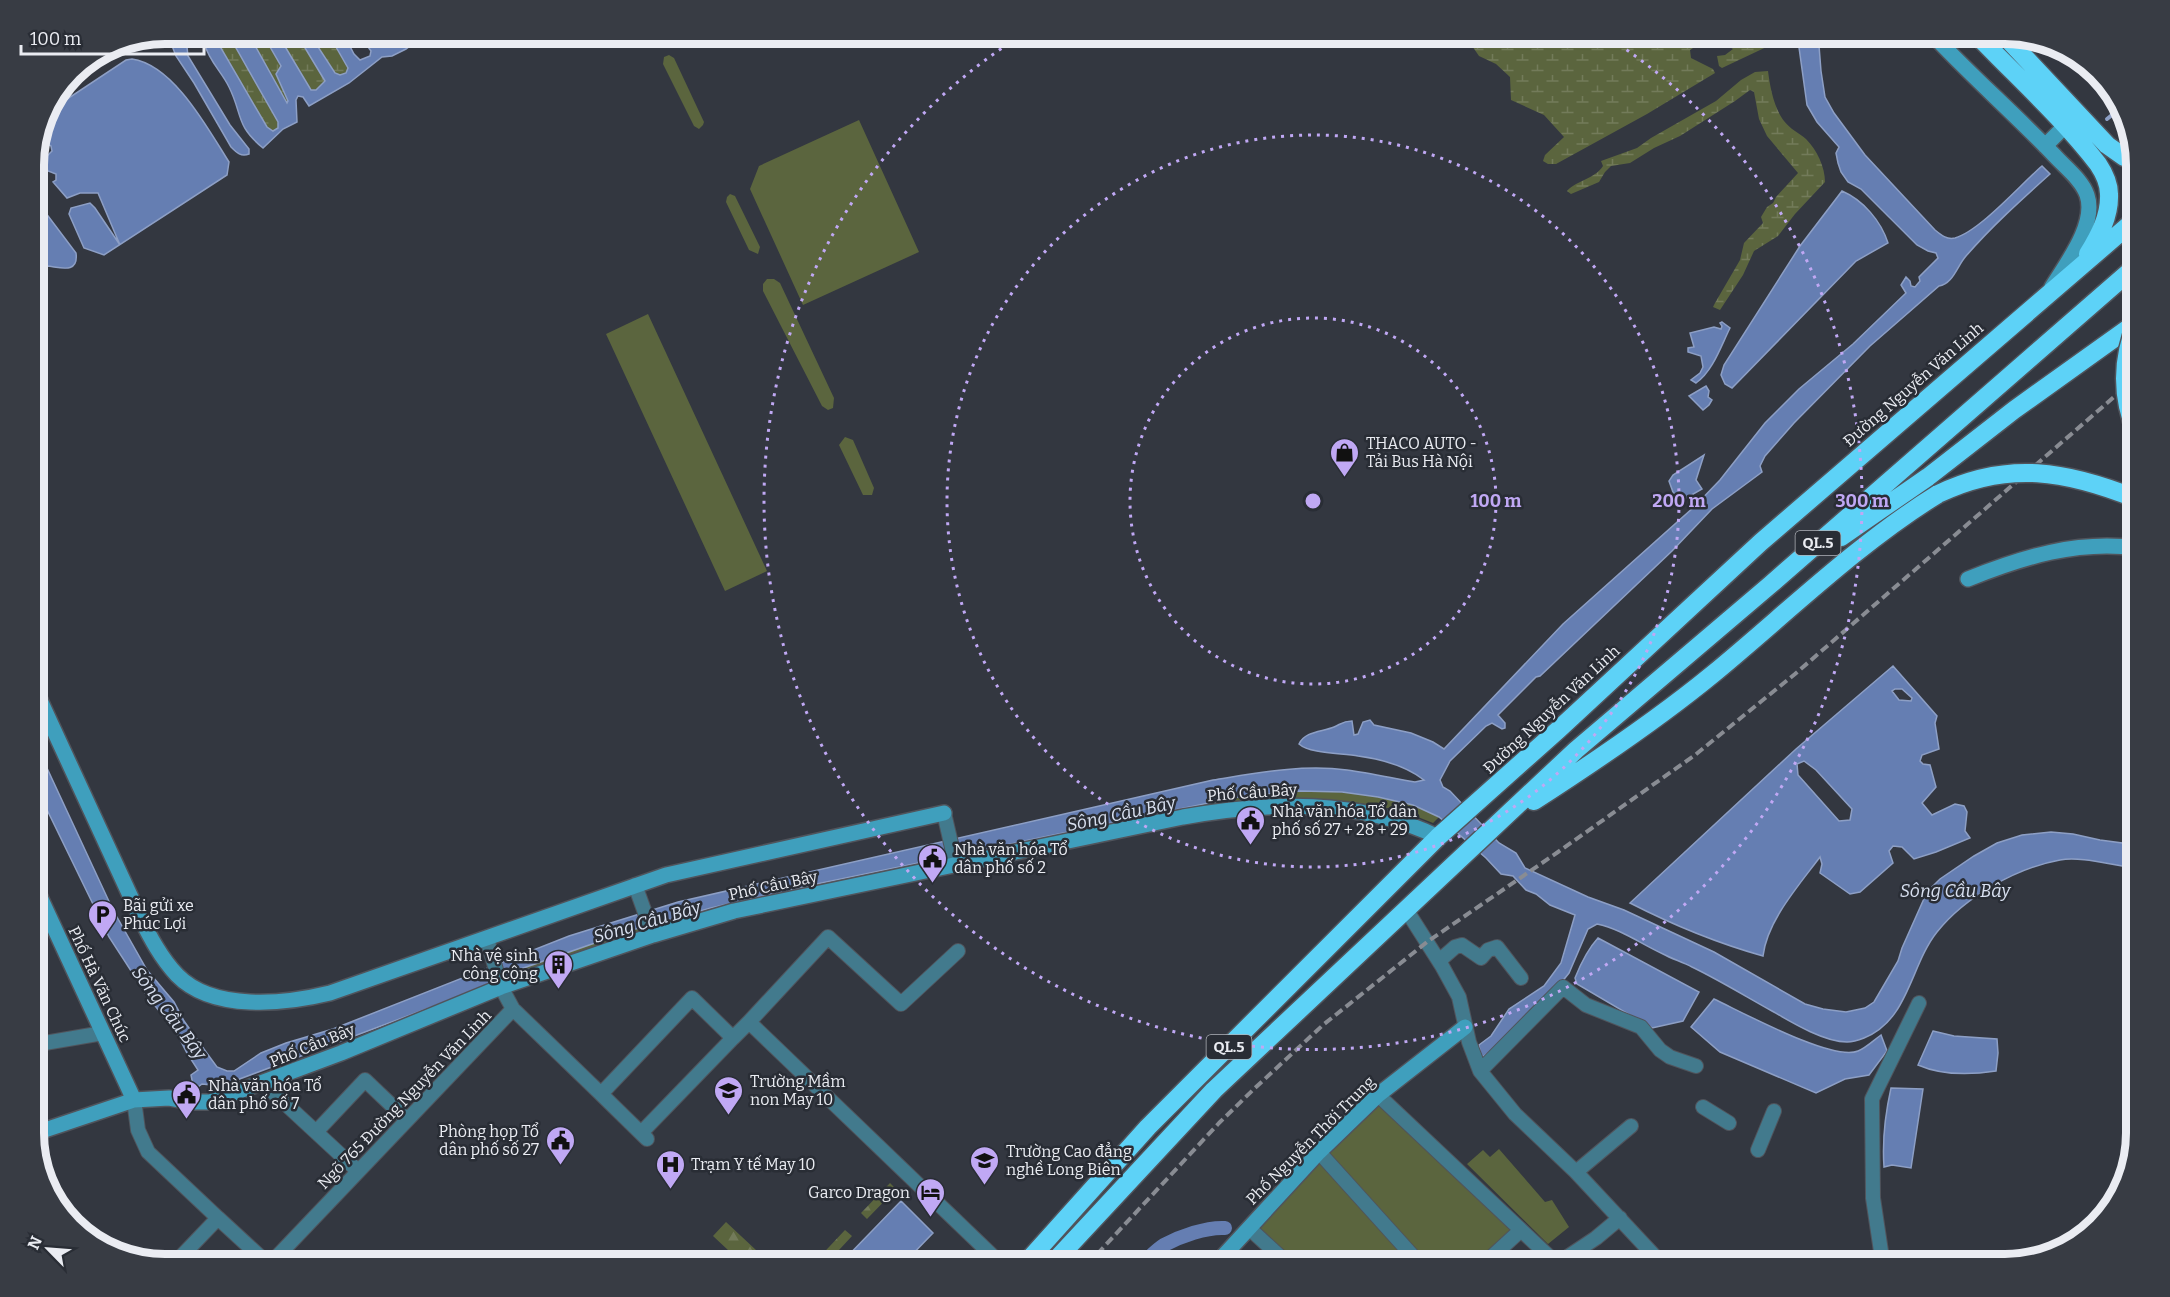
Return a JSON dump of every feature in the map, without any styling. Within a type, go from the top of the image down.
[{"type":"highway","points":[[1986,44],[2065,126],[2099,165],[2106,178],[2109,193],[2108,210],[2102,228],[2080,266]]},
{"type":"highway","points":[[2013,44],[2107,145],[2126,158]]},
{"type":"highway","name":"Đường Nguyễn Văn Linh","points":[[1034,1254],[1148,1127],[1439,837],[1761,542],[2126,227]]},
{"type":"highway","name":"QL.5","points":[[1061,1254],[1214,1090],[1576,750],[1770,585],[2126,275]]},
{"type":"highway","points":[[1770,585],[1820,554],[1861,522],[1928,477],[2014,410],[2126,330]]},
{"type":"highway","points":[[2126,372],[2126,389]]},
{"type":"highway","points":[[1500,823],[1609,753],[1712,675],[1872,540],[1938,494],[1989,475],[2019,472],[2043,473],[2093,482],[2126,495]]},
{"type":"street","points":[[1941,44],[2045,146],[2079,182],[2087,195],[2089,212],[2084,230],[2077,246],[2047,295]]},
{"type":"street","points":[[2045,146],[2065,126]]},
{"type":"street","points":[[1968,579],[2022,558],[2055,550],[2087,546],[2126,548]]},
{"type":"street","points":[[44,709],[157,949],[177,976],[199,990],[244,1002],[274,1003],[304,1000],[330,993],[489,946],[635,885],[699,867],[944,813],[956,865]]},
{"type":"street","name":"Phố Cầu Bây","points":[[44,1130],[134,1100],[169,1098],[191,1102],[210,1102],[263,1083],[501,987],[653,935],[734,911],[1183,817],[1269,806],[1309,806],[1369,813],[1406,823],[1439,837]]},
{"type":"street","points":[[635,885],[653,935]]},
{"type":"street","name":"Phố Hà Văn Chúc","points":[[44,906],[134,1100]]},
{"type":"street","points":[[1407,911],[1439,961],[1459,998],[1465,1027],[1480,1071],[1515,1114],[1576,1172],[1653,1254]]},
{"type":"street","points":[[601,1094],[692,998],[734,1038],[828,937],[901,1004],[958,951]]},
{"type":"street","points":[[1439,961],[1455,947],[1462,945],[1481,958],[1488,950],[1497,947],[1521,978]]},
{"type":"street","points":[[489,946],[501,987],[513,1009]]},
{"type":"street","points":[[1480,1071],[1563,987],[1586,1005],[1641,1027],[1660,1050],[1670,1057],[1696,1066]]},
{"type":"street","points":[[1881,1254],[1873,1198],[1872,1100],[1919,1003]]},
{"type":"street","name":"Ngõ 765 Đường Nguyễn Văn Linh","points":[[279,1254],[513,1009],[644,1136],[734,1038]]},
{"type":"street","points":[[749,1022],[991,1254]]},
{"type":"street","name":"Phố Nguyễn Thời Trung","points":[[1225,1254],[1320,1152],[1378,1095],[1465,1027]]},
{"type":"street","points":[[44,1043],[103,1033]]},
{"type":"street","points":[[316,1132],[365,1080],[407,1120]]},
{"type":"street","points":[[263,1083],[358,1171]]},
{"type":"street","points":[[1378,1095],[1546,1254]]},
{"type":"street","name":"Ngõ 765 Đường Nguyễn Văn Linh","points":[[134,1100],[138,1130],[148,1152],[258,1254]]},
{"type":"street","points":[[1703,1107],[1729,1123]]},
{"type":"street","points":[[1758,1150],[1774,1111]]},
{"type":"street","points":[[1576,1172],[1631,1126]]},
{"type":"street","points":[[1320,1152],[1411,1254]]},
{"type":"street","points":[[184,1254],[218,1218]]},
{"type":"street","points":[[1572,1254],[1620,1218]]},
{"type":"street","points":[[1249,1228],[1277,1254]]},
{"type":"street","points":[[1495,1254],[1521,1230]]},
{"type":"green space","points":[[219,44],[233,44],[236,48],[278,122],[278,128],[273,131],[267,127]]},
{"type":"green space","points":[[254,44],[268,44],[281,66],[279,71],[289,101],[287,104]]},
{"type":"green space","points":[[283,44],[303,44],[325,81],[316,90],[310,90]]},
{"type":"green space","points":[[316,44],[335,44],[349,68],[346,73],[340,75],[335,73]]},
{"type":"green space","points":[[1471,44],[1706,44],[1690,50],[1691,58],[1713,69],[1715,73],[1647,114],[1556,164],[1548,164],[1543,161],[1545,155],[1564,137],[1544,115],[1511,100],[1510,77],[1496,64],[1479,56]]},
{"type":"green space","points":[[1731,44],[1773,44],[1722,68],[1719,66],[1717,56],[1725,55],[1733,49],[1728,46]]},
{"type":"green space","points":[[669,55],[674,58],[704,122],[699,129],[694,126],[663,64],[664,57]]},
{"type":"green space","points":[[1768,71],[1773,97],[1781,116],[1786,124],[1814,148],[1822,165],[1825,182],[1778,236],[1754,251],[1743,275],[1720,310],[1713,307],[1740,260],[1744,243],[1763,223],[1761,217],[1767,207],[1798,173],[1767,136],[1759,119],[1754,92],[1750,90],[1680,136],[1630,163],[1611,166],[1599,182],[1571,194],[1567,191],[1600,170],[1603,166],[1601,161],[1637,148],[1716,101],[1741,80],[1755,72]]},
{"type":"green space","points":[[859,120],[919,252],[803,305],[750,189],[759,166]]},
{"type":"green space","points":[[730,194],[735,196],[760,247],[758,254],[749,250],[726,202]]},
{"type":"green space","points":[[767,279],[774,279],[780,283],[834,398],[833,408],[828,410],[822,406],[763,291],[763,284]]},
{"type":"green space","points":[[648,314],[767,571],[725,591],[606,334]]},
{"type":"green space","points":[[845,437],[853,440],[874,488],[872,495],[863,495],[839,445]]},
{"type":"green space","points":[[1300,791],[1354,793],[1389,798],[1439,817],[1433,823],[1398,811],[1364,804],[1292,801],[744,906],[509,978],[515,971],[632,930],[711,908],[1243,796]]},
{"type":"green space","points":[[1378,1095],[1521,1230],[1495,1254],[1277,1254],[1249,1228]]},
{"type":"green space","points":[[1499,1149],[1545,1202],[1552,1200],[1569,1227],[1548,1244],[1467,1164],[1483,1150],[1490,1157]]},
{"type":"green space","points":[[890,1183],[896,1189],[867,1219],[861,1213]]},
{"type":"green space","points":[[726,1222],[760,1254],[732,1254],[713,1236]]},
{"type":"green space","points":[[845,1230],[852,1236],[835,1254],[822,1254]]},
{"type":"water","points":[[171,44],[189,44],[188,56],[230,125],[249,149],[249,154],[239,154],[231,147],[176,56]]},
{"type":"water","points":[[203,44],[219,44],[267,127],[273,131],[278,128],[278,122],[233,44],[254,44],[287,103],[276,74],[281,66],[268,44],[284,44],[311,90],[316,90],[325,81],[303,44],[316,44],[335,73],[340,75],[346,73],[348,68],[334,44],[349,44],[360,60],[370,56],[371,51],[366,44],[412,44],[392,56],[382,57],[349,83],[309,106],[303,97],[298,96],[296,100],[297,122],[283,129],[263,148],[244,126],[229,87],[209,56]]},
{"type":"water","name":"Sông Cầu Bây","points":[[1799,44],[1819,44],[1825,97],[1834,113],[1865,155],[1944,237],[1955,238],[1965,234],[2000,206],[2042,166],[2050,174],[1966,256],[1948,282],[1939,286],[1870,346],[1794,423],[1765,456],[1760,466],[1762,472],[1712,509],[1672,551],[1498,715],[1505,723],[1505,728],[1502,729],[1492,723],[1486,726],[1450,761],[1440,780],[1443,787],[1450,791],[1499,843],[1516,853],[1525,868],[1588,897],[1624,910],[1714,952],[1805,1004],[1846,1012],[1865,1008],[1874,1002],[1898,961],[1927,892],[1940,879],[1974,856],[1997,843],[2022,835],[2051,832],[2126,844],[2126,866],[2069,859],[2043,864],[1992,886],[1962,907],[1937,932],[1928,946],[1900,1006],[1891,1019],[1879,1030],[1864,1038],[1849,1042],[1838,1041],[1808,1031],[1702,972],[1623,933],[1597,924],[1588,929],[1569,973],[1557,988],[1496,1047],[1481,1058],[1479,1045],[1491,1036],[1509,1009],[1544,986],[1561,963],[1575,915],[1550,905],[1536,894],[1526,890],[1513,876],[1501,874],[1439,817],[1413,805],[1342,792],[1300,791],[1243,796],[711,908],[632,930],[515,971],[509,978],[221,1086],[202,1084],[198,1087],[193,1085],[191,1075],[198,1070],[176,1032],[148,997],[109,937],[44,804],[44,762],[113,910],[147,970],[174,1002],[184,1021],[217,1067],[234,1071],[261,1053],[286,1043],[333,1029],[569,936],[678,902],[1213,780],[1280,770],[1330,768],[1415,782],[1424,780],[1401,767],[1384,761],[1311,750],[1299,744],[1310,734],[1346,722],[1352,721],[1354,735],[1358,734],[1363,722],[1370,720],[1374,725],[1411,733],[1444,749],[1563,624],[1694,507],[1720,480],[1765,423],[1799,389],[1853,344],[1906,293],[1901,285],[1906,277],[1911,286],[1915,287],[1920,281],[1919,277],[1938,258],[1936,253],[1917,245],[1861,189],[1848,182],[1838,163],[1836,153],[1839,147],[1817,122],[1807,105]]},
{"type":"water","points":[[132,59],[147,64],[162,73],[188,100],[229,162],[227,175],[120,245],[98,193],[80,193],[67,198],[53,182],[56,180],[56,174],[48,171],[44,164],[44,159],[52,151],[51,146],[46,143],[48,133],[60,104],[126,60]]},
{"type":"water","points":[[1842,191],[1857,200],[1870,212],[1881,227],[1888,243],[1856,261],[1732,388],[1725,384],[1721,375],[1724,365],[1800,246]]},
{"type":"water","points":[[90,203],[120,245],[104,255],[84,248],[69,214],[71,208]]},
{"type":"water","points":[[44,211],[76,253],[76,260],[71,267],[45,266]]},
{"type":"water","points":[[1720,323],[1730,328],[1712,365],[1696,383],[1691,380],[1700,373],[1703,367],[1701,356],[1688,352],[1688,348],[1694,347],[1690,333],[1714,327],[1721,329]]},
{"type":"water","points":[[1706,386],[1709,391],[1708,397],[1712,400],[1703,410],[1689,396]]},
{"type":"water","points":[[1704,455],[1696,480],[1702,489],[1681,501],[1673,492],[1669,481],[1673,475]]},
{"type":"water","points":[[1893,666],[1937,716],[1935,723],[1939,749],[1922,755],[1920,761],[1930,765],[1936,787],[1922,803],[1932,815],[1955,804],[1964,806],[1967,812],[1965,831],[1970,838],[1914,859],[1902,847],[1893,846],[1889,851],[1893,863],[1860,892],[1850,894],[1820,873],[1822,864],[1820,857],[1777,917],[1763,956],[1695,933],[1630,903],[1796,749]],"holes":[[[1902,689],[1912,698],[1911,701],[1899,700],[1892,691]],[[1804,761],[1816,770],[1852,809],[1850,820],[1839,821],[1798,775],[1797,764]]]},
{"type":"water","points":[[1598,938],[1699,992],[1683,1021],[1652,1028],[1577,984],[1575,978],[1580,967],[1587,952]]},
{"type":"water","points":[[1714,999],[1808,1043],[1846,1052],[1858,1051],[1881,1035],[1887,1051],[1869,1075],[1845,1079],[1816,1093],[1720,1052],[1691,1027]]},
{"type":"water","points":[[1933,1031],[1954,1036],[1997,1039],[1996,1071],[1957,1074],[1927,1069],[1918,1065]]},
{"type":"water","points":[[1891,1088],[1923,1089],[1911,1168],[1892,1165],[1884,1167],[1884,1127]]},
{"type":"water","points":[[901,1201],[933,1233],[913,1254],[850,1254]]},
{"type":"waterway","points":[[2107,119],[2115,113]]},
{"type":"waterway","points":[[1153,1254],[1178,1238],[1202,1231],[1225,1228]]},
{"type":"railway","points":[[1097,1254],[1219,1123],[1323,1025],[1427,942],[1695,755],[1795,674],[2126,387]]},
{"type":"place","name":"THACO AUTO - Tải Bus Hà Nội","points":[[1345,478]]},
{"type":"place","name":"Nhà văn hóa Tổ dân phố số 27 + 28 + 29","points":[[1251,846]]},
{"type":"place","name":"Nhà văn hóa Tổ dân phố số 2","points":[[933,884]]},
{"type":"place","name":"Bãi gửi xe Phúc Lợi","points":[[102,940]]},
{"type":"place","name":"Nhà vệ sinh công cộng","points":[[559,990]]},
{"type":"place","name":"Trường Mầm non May 10","points":[[729,1116]]},
{"type":"place","name":"Nhà văn hóa Tổ dân phố số 7","points":[[187,1120]]},
{"type":"place","name":"Phòng họp Tổ dân phố số 27","points":[[560,1166]]},
{"type":"place","name":"Trường Cao đẳng nghề Long Biên","points":[[985,1186]]},
{"type":"place","name":"Trạm Y tế May 10","points":[[670,1190]]},
{"type":"place","name":"Garco Dragon","points":[[931,1218]]}]
